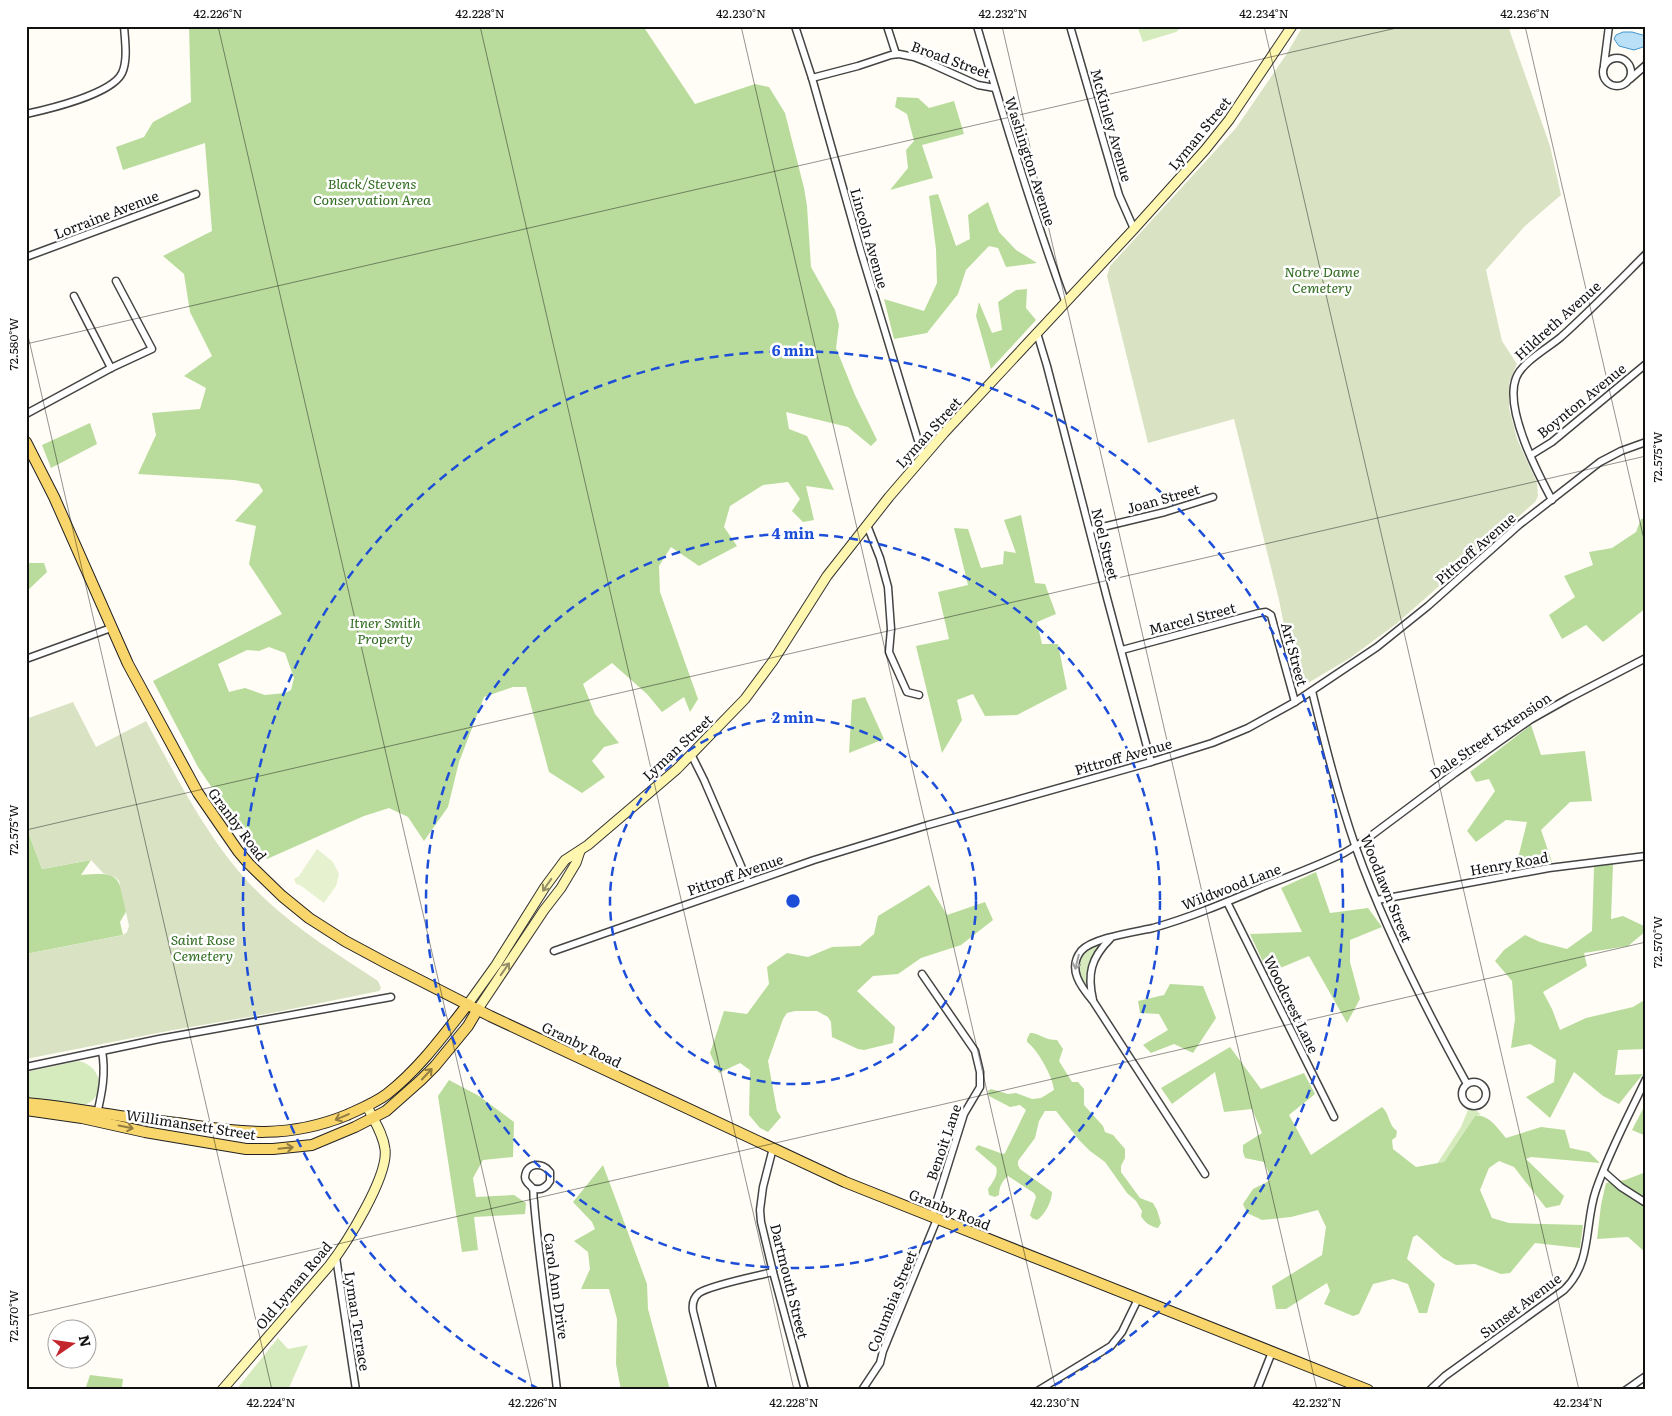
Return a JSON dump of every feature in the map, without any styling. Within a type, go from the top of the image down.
[{"type":"main road","name":"Lyman Street","points":[[468,1004],[496,965],[547,884],[565,860],[580,850],[692,756],[753,690],[774,661],[827,576],[867,525],[923,457],[1065,301],[1134,229],[1224,127],[1292,26]]},
{"type":"main road","name":"Granby Road","points":[[26,442],[54,497],[111,628],[140,688],[198,793],[249,864],[297,909],[333,934],[478,1009],[845,1182],[1368,1390]]},
{"type":"main road","name":"Lyman Street","points":[[478,1009],[534,923],[561,888],[576,863],[580,850]]},
{"type":"main road","name":"Willimansett Street","points":[[26,1110],[82,1118],[97,1117],[216,1130],[294,1131],[332,1121],[367,1106],[386,1095],[411,1072],[468,1004]]},
{"type":"main road","name":"Willimansett Street","points":[[26,1103],[246,1149],[273,1149],[312,1145],[386,1112],[421,1080],[468,1026],[478,1009]]},
{"type":"main road","name":"Old Lyman Road","points":[[222,1390],[336,1257],[366,1206],[384,1166],[385,1148],[367,1106]]},
{"type":"street","points":[[26,114],[92,94],[113,84],[120,76],[124,65],[124,26]]},
{"type":"street","name":"Lincoln Avenue","points":[[795,26],[923,457]]},
{"type":"street","points":[[887,26],[896,54]]},
{"type":"street","name":"Washington Avenue","points":[[978,26],[995,88],[1040,231],[1065,301]]},
{"type":"street","name":"McKinley Avenue","points":[[1070,26],[1119,195],[1134,229]]},
{"type":"street","points":[[1609,26],[1603,70],[1604,78],[1610,84],[1618,86],[1625,83],[1646,65]]},
{"type":"street","name":"Broad Street","points":[[812,78],[896,54],[914,57],[970,82],[995,88]]},
{"type":"street","points":[[1603,70],[1604,65],[1610,59],[1624,59],[1631,71],[1625,83]]},
{"type":"street","name":"Lorraine Avenue","points":[[26,257],[196,194]]},
{"type":"street","name":"Hildreth Avenue","points":[[1552,500],[1540,478],[1518,424],[1514,406],[1514,384],[1519,372],[1529,361],[1578,321],[1646,254]]},
{"type":"street","points":[[26,414],[152,349],[116,281]]},
{"type":"street","points":[[74,296],[112,368]]},
{"type":"street","name":"Noel Street","points":[[1036,333],[1047,366],[1151,762]]},
{"type":"street","name":"Boynton Avenue","points":[[1531,455],[1552,442],[1646,364]]},
{"type":"street","name":"Pittroff Avenue","points":[[554,951],[748,882],[902,832],[1151,762],[1230,736],[1258,723],[1312,691],[1387,640],[1505,537],[1600,462],[1628,448],[1646,442]]},
{"type":"street","name":"Joan Street","points":[[1090,530],[1164,512],[1213,497]]},
{"type":"street","points":[[867,525],[880,558],[888,587],[891,629],[890,652],[906,692],[919,695]]},
{"type":"street","name":"Marcel Street","points":[[1122,650],[1259,613],[1266,612],[1269,614]]},
{"type":"street","name":"Art Street","points":[[1269,614],[1271,615],[1294,702]]},
{"type":"street","points":[[26,659],[111,628]]},
{"type":"street","name":"Dale Street Extension","points":[[1356,847],[1530,720],[1646,658]]},
{"type":"street","name":"Woodlawn Street","points":[[1312,691],[1328,754],[1356,847],[1403,960],[1467,1084]]},
{"type":"street","points":[[692,756],[748,882]]},
{"type":"street","name":"Wildwood Lane","points":[[1205,1174],[1093,1001],[1082,988],[1077,978],[1076,962],[1080,953],[1096,941],[1163,925],[1227,902],[1330,860],[1356,847]]},
{"type":"street","name":"Henry Road","points":[[1377,900],[1549,868],[1646,856]]},
{"type":"street","name":"Woodcrest Lane","points":[[1227,902],[1334,1118]]},
{"type":"street","name":"Wildwood Lane","points":[[1093,1001],[1090,980],[1091,968],[1100,950],[1111,938]]},
{"type":"street","name":"Benoit Lane","points":[[922,974],[974,1051],[978,1059],[981,1082],[979,1090],[964,1114],[935,1217]]},
{"type":"street","points":[[26,1067],[159,1039],[390,997]]},
{"type":"street","points":[[97,1117],[104,1084],[102,1051]]},
{"type":"street","name":"Sunset Avenue","points":[[1430,1390],[1571,1283],[1583,1259],[1588,1242],[1594,1199],[1604,1172],[1646,1079]]},
{"type":"street","name":"Dartmouth Street","points":[[773,1148],[763,1187],[760,1210],[762,1230],[805,1390]]},
{"type":"street","name":"Carol Ann Drive","points":[[532,1188],[541,1189],[547,1186],[550,1181],[550,1172],[538,1164],[532,1166],[527,1171],[526,1177],[527,1182],[532,1188],[555,1389]]},
{"type":"street","points":[[1604,1172],[1621,1187],[1646,1203]]},
{"type":"street","name":"Columbia Street","points":[[862,1390],[880,1363],[935,1217]]},
{"type":"street","name":"Lyman Terrace","points":[[336,1257],[356,1390]]},
{"type":"street","points":[[713,1390],[692,1306],[695,1298],[698,1294],[708,1289],[773,1272]]},
{"type":"street","points":[[1039,1390],[1111,1346],[1122,1332],[1138,1299]]},
{"type":"street","points":[[1257,1390],[1272,1352]]},
{"type":"street","points":[[1626,1390],[1646,1376]]},
{"type":"green space","points":[[189,26],[643,26],[695,104],[755,84],[769,87],[785,113],[804,188],[811,267],[835,310],[839,325],[836,348],[855,395],[877,440],[871,446],[848,427],[786,412],[789,429],[807,436],[834,490],[806,486],[814,520],[803,522],[792,511],[800,499],[788,482],[763,485],[730,506],[724,527],[737,546],[699,566],[671,547],[659,566],[660,592],[698,699],[690,712],[684,697],[662,712],[647,694],[612,663],[583,684],[595,714],[619,743],[604,747],[592,761],[605,777],[582,793],[549,772],[526,687],[513,687],[484,697],[459,762],[448,807],[424,841],[408,817],[389,808],[364,816],[267,859],[252,847],[198,767],[153,681],[282,614],[249,564],[256,526],[235,521],[263,491],[259,484],[234,480],[138,474],[156,435],[152,413],[200,409],[206,388],[184,376],[212,356],[190,312],[184,274],[163,256],[212,231],[205,143],[123,170],[116,147],[144,137],[153,122],[191,102]],"holes":[[[269,647],[285,653],[294,678],[291,690],[285,693],[265,695],[245,688],[229,692],[218,664],[247,650],[259,651]]]},
{"type":"green space","points":[[1137,26],[1183,26],[1176,32],[1143,42]]},
{"type":"green space","name":"Notre Dame Cemetery","points":[[1303,26],[1508,26],[1550,146],[1561,195],[1525,226],[1486,270],[1502,341],[1517,364],[1509,383],[1509,408],[1517,439],[1537,483],[1538,496],[1535,502],[1396,624],[1350,658],[1298,689],[1279,600],[1234,419],[1148,443],[1107,276],[1110,266],[1236,128],[1286,55]]},
{"type":"green space","points":[[897,97],[918,98],[929,108],[954,101],[964,134],[922,145],[933,178],[890,190],[908,168],[906,150],[914,141],[907,114],[895,107]]},
{"type":"green space","points":[[938,194],[956,246],[970,239],[968,215],[988,202],[999,232],[1016,250],[1037,263],[1006,267],[998,248],[989,246],[966,270],[958,294],[927,333],[894,339],[884,299],[924,311],[937,283],[936,249],[929,196]]},
{"type":"green space","points":[[1027,289],[1026,308],[1036,320],[991,369],[976,316],[979,302],[992,333],[1002,330],[998,302],[1016,290]]},
{"type":"green space","points":[[90,423],[97,444],[51,468],[42,445]]},
{"type":"green space","points":[[1021,515],[1035,583],[1045,584],[1056,614],[1037,622],[1042,644],[1058,644],[1067,689],[1017,715],[985,716],[973,694],[957,700],[962,720],[942,753],[916,646],[949,639],[938,592],[968,585],[954,528],[968,529],[981,568],[1003,564],[1004,551],[1016,553],[1004,520]]},
{"type":"green space","points":[[1646,518],[1646,608],[1603,642],[1586,625],[1562,639],[1549,615],[1575,597],[1564,576],[1593,565],[1589,552],[1612,548],[1636,532],[1641,519]]},
{"type":"green space","points":[[26,563],[44,563],[47,572],[26,592]]},
{"type":"green space","points":[[865,697],[884,739],[849,753],[852,700]]},
{"type":"green space","name":"Saint Rose Cemetery","points":[[73,702],[96,747],[146,721],[198,814],[245,879],[291,921],[378,981],[381,988],[379,991],[26,1059],[26,954],[123,935],[127,932],[129,926],[119,881],[115,877],[103,873],[91,860],[42,869],[26,826],[26,719]]},
{"type":"green space","points":[[1531,725],[1541,755],[1585,751],[1592,801],[1570,802],[1541,830],[1552,862],[1519,864],[1519,854],[1527,822],[1506,820],[1476,842],[1467,831],[1495,791],[1489,779],[1476,782],[1470,772]]},
{"type":"green space","points":[[26,826],[42,869],[91,860],[81,875],[103,874],[115,878],[121,889],[127,910],[120,922],[123,935],[26,954]]},
{"type":"green space","points":[[317,849],[333,862],[339,874],[336,886],[324,903],[296,884],[294,879],[299,876]]},
{"type":"green space","points":[[1613,864],[1611,919],[1623,916],[1646,927],[1646,931],[1628,946],[1584,953],[1587,966],[1543,992],[1560,1030],[1586,1018],[1633,1007],[1646,999],[1646,1049],[1618,1050],[1615,1075],[1643,1074],[1619,1104],[1603,1096],[1574,1072],[1550,1118],[1526,1097],[1554,1082],[1556,1060],[1530,1044],[1511,1048],[1515,1019],[1512,981],[1495,961],[1504,950],[1525,935],[1540,942],[1567,949],[1592,931],[1594,867]]},
{"type":"green space","points":[[1316,872],[1330,913],[1368,908],[1382,927],[1350,940],[1350,962],[1360,999],[1347,1023],[1309,956],[1268,973],[1250,934],[1302,932],[1281,888]]},
{"type":"green space","points":[[929,885],[947,915],[985,902],[993,920],[961,945],[921,958],[898,974],[873,976],[857,991],[895,1027],[893,1043],[864,1050],[858,1049],[832,1037],[831,1022],[828,1017],[817,1011],[787,1013],[783,1019],[768,1061],[777,1111],[781,1117],[768,1132],[760,1128],[749,1115],[750,1070],[740,1063],[719,1073],[710,1053],[724,1011],[747,1014],[769,984],[767,967],[787,953],[808,957],[832,947],[860,946],[874,934],[878,916]]},
{"type":"green space","points":[[1098,944],[1099,948],[1089,964],[1086,983],[1084,984],[1077,972],[1079,961],[1087,951]]},
{"type":"green space","points":[[1170,984],[1203,986],[1216,1018],[1193,1053],[1174,1044],[1151,1053],[1143,1045],[1168,1030],[1159,1014],[1140,1013],[1138,1001],[1164,995]]},
{"type":"green space","points":[[1030,1033],[1057,1040],[1063,1049],[1059,1061],[1072,1082],[1078,1082],[1084,1089],[1084,1105],[1103,1126],[1105,1132],[1113,1135],[1125,1149],[1125,1158],[1121,1166],[1121,1172],[1140,1198],[1153,1203],[1161,1223],[1158,1228],[1144,1220],[1141,1216],[1142,1211],[1136,1201],[1127,1193],[1105,1162],[1079,1140],[1056,1111],[1045,1111],[1039,1121],[1035,1138],[1018,1161],[1020,1169],[1052,1192],[1043,1215],[1037,1220],[1032,1218],[1030,1215],[1036,1197],[1034,1193],[1008,1176],[1001,1184],[999,1195],[995,1197],[989,1195],[988,1189],[996,1176],[997,1170],[975,1149],[978,1145],[1003,1154],[1005,1153],[1026,1110],[1020,1105],[1010,1107],[989,1096],[988,1091],[991,1089],[1008,1094],[1016,1093],[1032,1099],[1041,1098],[1054,1090],[1051,1078],[1044,1064],[1036,1051],[1027,1042]]},
{"type":"green space","points":[[1230,1047],[1261,1089],[1304,1073],[1315,1094],[1289,1115],[1311,1155],[1382,1107],[1392,1126],[1397,1131],[1396,1137],[1392,1140],[1393,1149],[1416,1167],[1444,1162],[1475,1116],[1489,1119],[1506,1138],[1541,1127],[1565,1130],[1570,1148],[1589,1152],[1600,1163],[1531,1157],[1526,1159],[1564,1196],[1560,1205],[1546,1208],[1514,1167],[1499,1161],[1489,1168],[1480,1190],[1492,1218],[1509,1223],[1583,1225],[1580,1248],[1535,1243],[1510,1273],[1501,1274],[1475,1264],[1456,1265],[1443,1258],[1417,1235],[1413,1237],[1407,1259],[1435,1284],[1427,1313],[1419,1313],[1408,1284],[1393,1279],[1373,1284],[1359,1314],[1353,1316],[1324,1304],[1330,1291],[1327,1283],[1286,1309],[1276,1309],[1272,1286],[1322,1255],[1326,1227],[1318,1210],[1291,1217],[1262,1220],[1247,1213],[1243,1204],[1253,1189],[1269,1181],[1270,1176],[1264,1162],[1245,1158],[1243,1152],[1243,1145],[1262,1133],[1252,1109],[1224,1112],[1215,1072],[1172,1104],[1161,1088]]},
{"type":"green space","points":[[78,1061],[93,1069],[97,1075],[99,1089],[91,1101],[84,1105],[72,1106],[26,1099],[26,1072]]},
{"type":"green space","points":[[449,1080],[479,1096],[514,1122],[513,1157],[483,1160],[473,1178],[476,1197],[514,1195],[526,1203],[525,1214],[474,1217],[478,1250],[462,1252],[438,1096]]},
{"type":"green space","points":[[1646,1103],[1646,1136],[1632,1130]]},
{"type":"green space","points":[[1468,1110],[1477,1111],[1481,1115],[1475,1116],[1444,1162],[1437,1164],[1461,1127]]},
{"type":"green space","points":[[603,1165],[647,1284],[648,1309],[670,1390],[621,1390],[616,1364],[617,1319],[609,1289],[581,1289],[590,1269],[588,1252],[574,1241],[595,1229],[592,1222],[573,1202]]},
{"type":"green space","points":[[1646,1172],[1646,1201],[1643,1207],[1646,1209],[1646,1253],[1628,1237],[1597,1239],[1606,1183],[1625,1180]]},
{"type":"green space","points":[[278,1338],[288,1349],[308,1345],[288,1390],[236,1390]]},
{"type":"green space","points":[[90,1375],[123,1379],[122,1387],[126,1390],[85,1390]]},
{"type":"water","points":[[1623,32],[1632,32],[1646,36],[1646,46],[1634,50],[1619,46],[1614,39],[1616,35]]},
{"type":"park label","name":"Black/Stevens Conservation Area","points":[[372,192]]},
{"type":"park label","name":"Itner Smith Property","points":[[385,630]]}]
